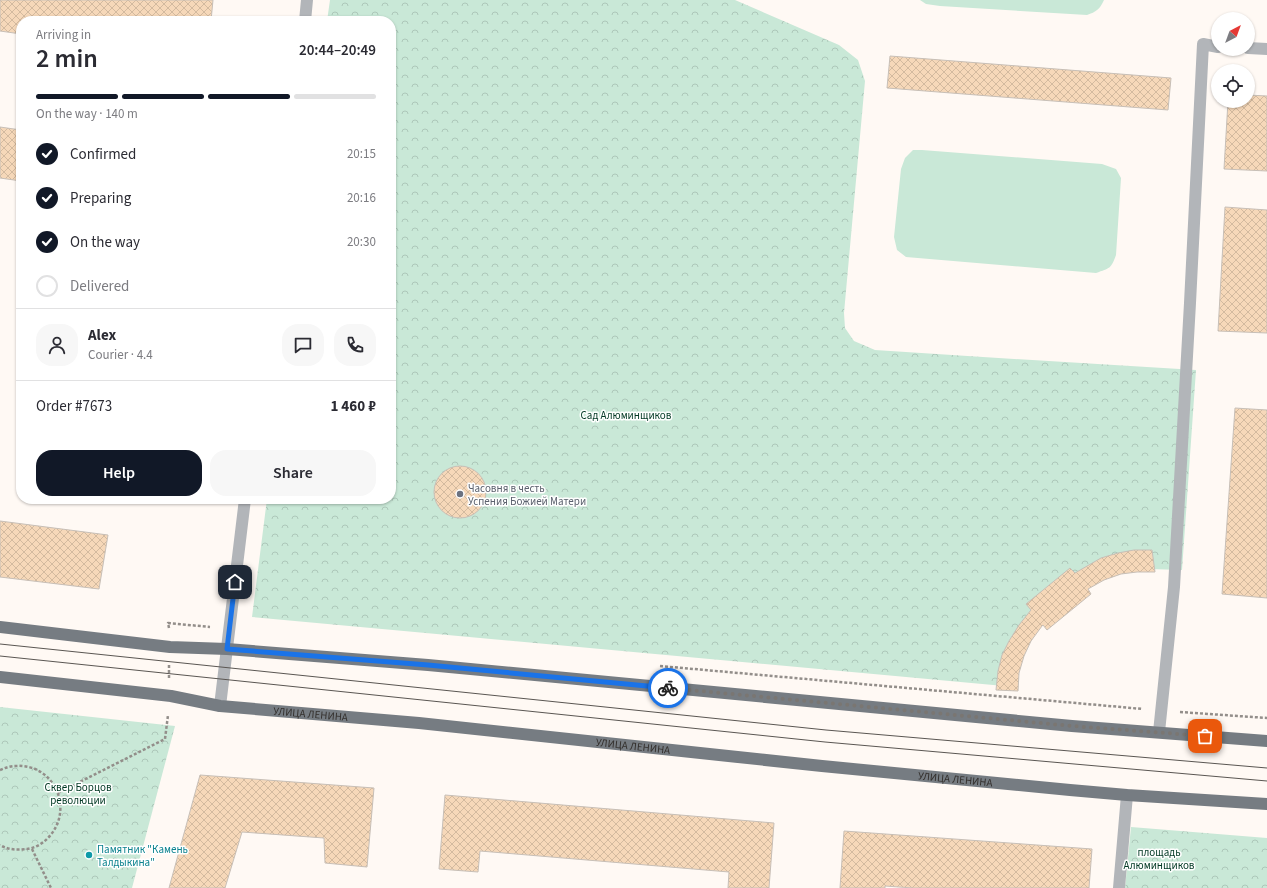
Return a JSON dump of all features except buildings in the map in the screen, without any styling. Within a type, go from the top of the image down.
[{"type":"main road","points":[[0,627],[170,647],[227,649],[436,666],[1056,725],[1267,741]]},
{"type":"main road","name":"УЛИЦА ЛЕНИНА","points":[[0,678],[171,696],[220,706],[419,723],[830,767],[1127,795],[1267,804]]},
{"type":"street","points":[[305,16],[307,0]]},
{"type":"street","points":[[1159,732],[1175,579],[1202,44],[1211,45]]},
{"type":"street","points":[[1255,48],[1267,49]]},
{"type":"street","points":[[220,706],[244,504]]},
{"type":"street","points":[[1119,888],[1127,795]]},
{"type":"path","points":[[58,793],[165,739],[171,696],[168,674],[170,647],[168,623],[230,628]]},
{"type":"path","points":[[656,666],[1267,718]]},
{"type":"path","points":[[0,770],[14,766],[28,767],[41,772],[51,781],[58,793],[61,806],[59,820],[53,832],[44,842],[32,849],[18,850],[5,848],[0,845]]},
{"type":"path","points":[[32,849],[51,888]]},
{"type":"green space","name":"Сад Алюминщиков","points":[[330,0],[735,0],[839,45],[858,60],[865,81],[844,313],[845,328],[854,341],[875,350],[1196,370],[1182,570],[1116,568],[1037,615],[1004,686],[252,617],[266,504],[396,504],[396,16],[328,16]]},
{"type":"green space","points":[[920,0],[1104,0],[1097,10],[1087,15],[940,6],[926,4]]},
{"type":"green space","points":[[913,150],[1102,164],[1116,169],[1121,178],[1116,255],[1113,263],[1107,269],[1096,273],[906,257],[897,250],[894,237],[901,169],[905,158]]},
{"type":"green space","name":"Сквер Борцов революции","points":[[0,707],[175,726],[132,888],[0,888]]},
{"type":"green space","name":"площадь Алюминщиков","points":[[1131,827],[1267,838],[1267,888],[1125,888]]},
{"type":"tram line","points":[[0,644],[826,730],[1267,768]]},
{"type":"tram line","points":[[0,656],[825,742],[1267,781]]},
{"type":"way so far","points":[[668,688],[1072,726],[1205,736]]},
{"type":"place","name":"Часовня в честь Успения Божией Матери","points":[[460,494]]},
{"type":"place","name":"Памятник \"Камень Талдыкина\"","points":[[89,855]]},
{"type":"route","points":[[235,582],[227,649],[428,665],[668,688]]}]
